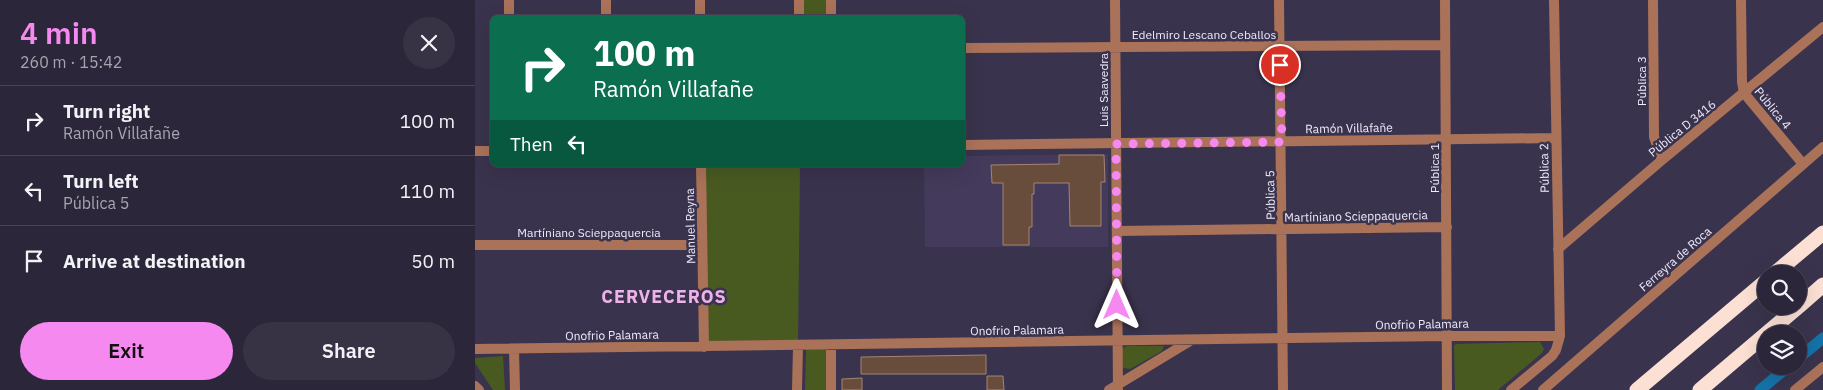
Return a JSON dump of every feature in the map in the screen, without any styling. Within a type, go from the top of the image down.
[{"type":"highway","points":[[1785,265],[1823,233]]},
{"type":"highway","points":[[1807,299],[1823,286]]},
{"type":"highway","points":[[1637,390],[1757,289]]},
{"type":"highway","points":[[1700,390],[1788,315]]},
{"type":"street","points":[[509,0],[509,15]]},
{"type":"street","points":[[606,0],[606,15]]},
{"type":"street","points":[[699,0],[700,15]]},
{"type":"street","points":[[799,0],[799,15]]},
{"type":"street","points":[[831,0],[831,15]]},
{"type":"street","name":"Luis Saavedra","points":[[1115,0],[1117,231],[1115,388]]},
{"type":"street","name":"Pública 5","points":[[1279,0],[1283,229],[1283,390]]},
{"type":"street","name":"Pública 1","points":[[1445,0],[1447,390]]},
{"type":"street","name":"Pública 2","points":[[1554,0],[1560,336]]},
{"type":"street","name":"Pública 3","points":[[1653,0],[1654,137],[1662,160]]},
{"type":"street","name":"Pública 4","points":[[1741,0],[1742,82],[1744,93],[1803,164]]},
{"type":"street","name":"Pública D 3416","points":[[1558,249],[1823,27]]},
{"type":"street","name":"Edelmiro Lescano Ceballos","points":[[965,48],[1445,45]]},
{"type":"street","name":"Ramón Villafañe","points":[[965,145],[1556,138]]},
{"type":"street","name":"Ferreyra de Roca","points":[[1543,390],[1823,147]]},
{"type":"street","points":[[475,151],[490,151]]},
{"type":"street","name":"Manuel Reyna","points":[[701,167],[704,347]]},
{"type":"street","name":"Martíniano Scieppaquercia","points":[[1117,231],[1447,227]]},
{"type":"street","name":"Martíniano Scieppaquercia","points":[[475,245],[702,244]]},
{"type":"street","points":[[1511,390],[1552,356],[1560,336]]},
{"type":"street","name":"Onofrio Palamara","points":[[475,350],[1191,341],[1283,338],[1560,336]]},
{"type":"street","points":[[1115,388],[1191,341]]},
{"type":"street","points":[[831,345],[831,390]]},
{"type":"street","points":[[797,346],[797,390]]},
{"type":"street","points":[[514,349],[515,390]]},
{"type":"street","points":[[1795,390],[1823,367]]},
{"type":"street","points":[[475,386],[479,390]]},
{"type":"shaded area","points":[[1108,154],[1108,247],[925,247],[924,167],[965,167],[965,156]]},
{"type":"green space","points":[[804,0],[826,0],[827,15],[804,15]]},
{"type":"green space","points":[[701,167],[800,167],[798,346],[704,347]]},
{"type":"green space","points":[[1540,342],[1544,349],[1542,353],[1498,390],[1455,390],[1454,346],[1456,344]]},
{"type":"green space","points":[[1128,346],[1164,346],[1162,351],[1130,369],[1123,368],[1121,353],[1123,348]]},
{"type":"green space","points":[[827,348],[826,390],[805,390],[806,349]]},
{"type":"green space","points":[[503,356],[505,390],[493,390],[475,363],[475,358]]},
{"type":"building","points":[[1059,155],[1104,155],[1105,182],[1101,182],[1101,226],[1070,226],[1069,183],[1034,183],[1032,227],[1029,227],[1029,245],[1003,245],[1003,183],[992,183],[991,165],[1059,164]]},
{"type":"building","points":[[986,355],[986,374],[861,374],[861,357]]},
{"type":"building","points":[[987,376],[1003,376],[1004,390],[987,390]]},
{"type":"building","points":[[862,378],[862,390],[842,390],[842,379]]},
{"type":"waterway","points":[[1807,351],[1823,338]]},
{"type":"waterway","points":[[1760,390],[1778,375]]},
{"type":"district","name":"CERVECEROS","points":[[664,296]]},
{"type":"route","points":[[1117,305],[1116,144],[1282,142],[1280,65]]}]
